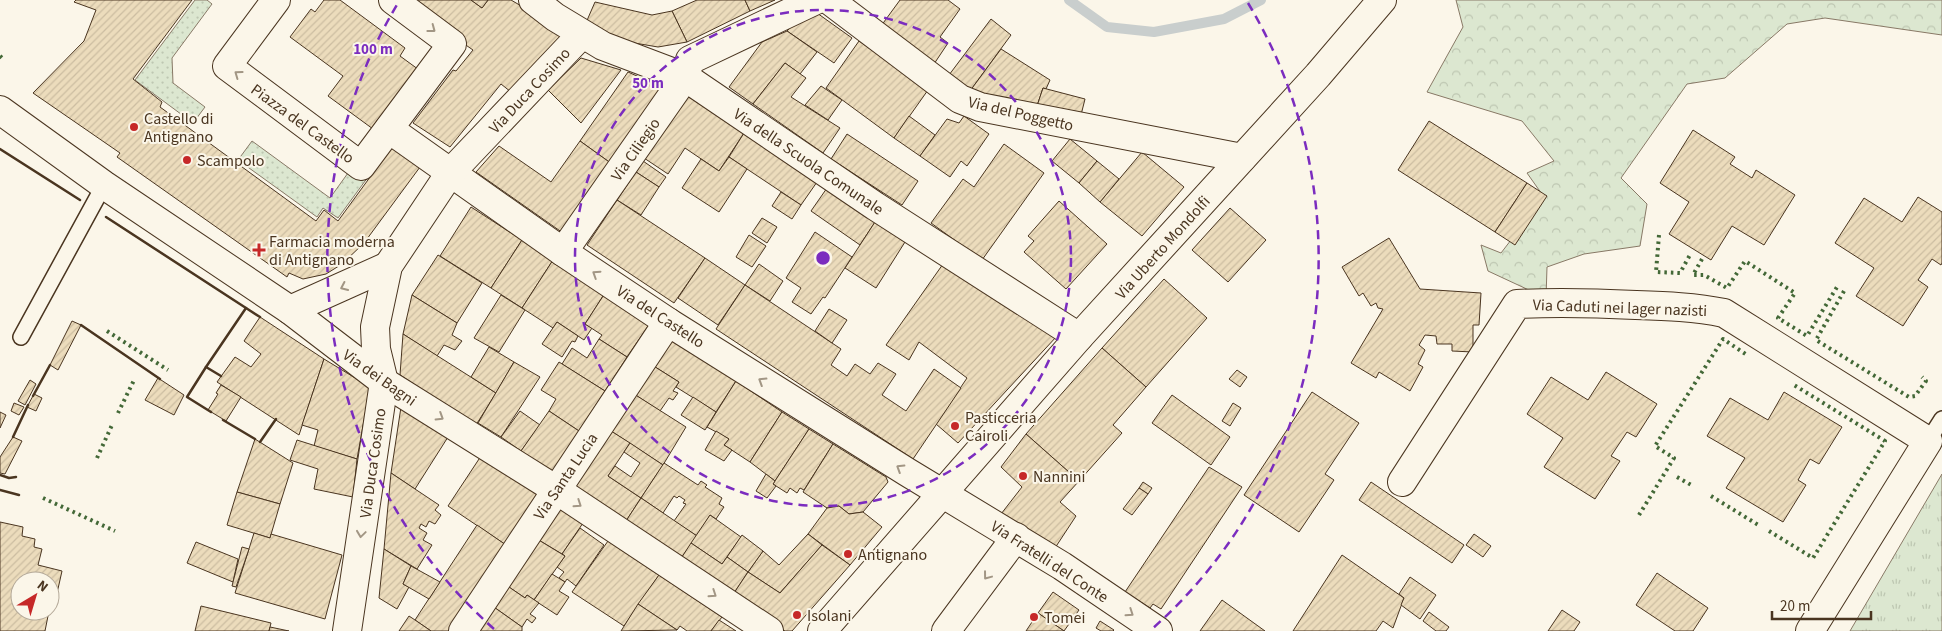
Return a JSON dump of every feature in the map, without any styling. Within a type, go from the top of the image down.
[{"type":"street","name":"Piazza del Castello","points":[[276,0],[227,66],[362,166],[452,44],[393,0]]},
{"type":"street","name":"Via della Scuola Comunale","points":[[533,0],[582,34],[603,46],[685,77],[875,206],[1079,337]]},
{"type":"street","name":"Via Ciliegio","points":[[563,252],[685,77],[690,60],[816,0]]},
{"type":"street","name":"Via del Poggetto","points":[[829,0],[960,99],[980,107],[1248,151]]},
{"type":"street","name":"Via Uberto Mondolfi","points":[[822,631],[1079,337],[1382,0]]},
{"type":"street","name":"Via Duca Cosimo","points":[[347,631],[384,382],[376,349],[374,326],[388,266],[450,173],[582,34]]},
{"type":"street","name":"Via dei Bagni","points":[[0,110],[104,185],[290,310],[384,382],[555,489],[769,631]]},
{"type":"street","name":"Via del Castello","points":[[389,129],[563,252],[668,322],[941,493]]},
{"type":"street","points":[[290,310],[388,266]]},
{"type":"street","name":"Via Caduti nei lager nazisti","points":[[1402,482],[1517,304],[1563,302],[1663,306],[1702,308],[1724,313],[1935,430],[1810,631]]},
{"type":"street","name":"Via Santa Lucia","points":[[463,631],[555,489],[668,322]]},
{"type":"street","name":"Via Fratelli del Conte","points":[[941,493],[1016,537],[1158,631]]},
{"type":"street","points":[[946,631],[1016,537]]},
{"type":"lane","points":[[20,337],[104,185]]},
{"type":"green space","points":[[195,0],[207,0],[212,4],[172,58],[173,83],[205,107],[193,123],[135,80]]},
{"type":"green space","points":[[1456,0],[1942,0],[1942,35],[1825,18],[1787,24],[1725,78],[1687,84],[1621,178],[1647,204],[1640,246],[1584,254],[1547,267],[1546,298],[1488,271],[1481,245],[1501,253],[1544,197],[1527,173],[1554,161],[1522,121],[1427,92],[1463,27]]},
{"type":"green space","points":[[252,141],[330,198],[353,166],[368,177],[338,218],[323,208],[317,217],[238,160]]},
{"type":"green space","points":[[1942,474],[1942,631],[1850,631]]},
{"type":"building","name":"Castello di Antignano","points":[[76,0],[192,0],[133,79],[162,102],[160,107],[316,221],[324,210],[338,221],[392,147],[420,167],[364,243],[342,264],[326,274],[303,279],[289,273],[287,277],[117,157],[120,153],[33,93],[84,41],[96,10],[74,2]]},
{"type":"building","points":[[324,0],[340,0],[405,48],[400,56],[426,75],[373,129],[328,96],[343,76],[290,37],[311,9],[315,12]]},
{"type":"building","points":[[416,0],[471,0],[482,8],[488,0],[511,0],[574,37],[516,96],[501,84],[450,147],[413,123],[453,70],[456,71],[473,50],[460,41],[464,36]]},
{"type":"building","points":[[471,0],[488,0],[482,8]]},
{"type":"building","points":[[697,0],[745,0],[750,11],[687,42],[672,11]]},
{"type":"building","points":[[745,0],[775,0],[750,11]]},
{"type":"building","points":[[900,0],[948,0],[960,9],[940,37],[948,43],[934,64],[881,26]]},
{"type":"building","points":[[595,2],[652,15],[672,11],[687,42],[658,47],[599,37],[585,25]]},
{"type":"building","points":[[810,8],[852,38],[834,63],[787,31]]},
{"type":"building","points":[[991,19],[1011,35],[970,91],[949,75]]},
{"type":"building","points":[[787,31],[817,52],[800,74],[785,63],[753,104],[729,87],[762,42]]},
{"type":"building","points":[[859,41],[928,90],[894,138],[826,88]]},
{"type":"building","points":[[1001,49],[1050,80],[1046,89],[1043,88],[1035,112],[970,91]]},
{"type":"building","points":[[581,58],[621,70],[581,123],[548,90]]},
{"type":"building","points":[[785,63],[806,78],[791,97],[840,128],[823,153],[753,104]]},
{"type":"building","points":[[628,72],[666,89],[612,164],[580,141]]},
{"type":"building","points":[[821,86],[842,100],[828,120],[805,105]]},
{"type":"building","points":[[1043,88],[1085,99],[1079,123],[1035,112]]},
{"type":"building","points":[[686,95],[744,133],[719,171],[685,148],[668,174],[644,158]]},
{"type":"building","points":[[909,116],[935,135],[920,156],[894,138]]},
{"type":"building","points":[[964,116],[989,134],[967,166],[961,161],[950,177],[920,156],[947,119],[959,123]]},
{"type":"building","points":[[1429,121],[1527,183],[1495,232],[1398,170]]},
{"type":"building","points":[[1693,130],[1735,157],[1730,164],[1752,178],[1756,170],[1795,195],[1764,245],[1732,226],[1711,260],[1669,234],[1689,202],[1660,183]]},
{"type":"building","points":[[744,133],[817,182],[801,205],[729,157]]},
{"type":"building","points":[[847,134],[918,181],[902,205],[831,159]]},
{"type":"building","points":[[1070,139],[1097,161],[1079,183],[1052,161]]},
{"type":"building","points":[[580,141],[612,164],[563,233],[476,172],[499,146],[551,182]]},
{"type":"building","points":[[1004,144],[1044,173],[982,260],[931,223],[963,179],[974,187]]},
{"type":"building","points":[[1142,152],[1184,187],[1142,236],[1100,202]]},
{"type":"building","points":[[729,157],[747,169],[719,212],[682,188],[701,159],[719,171]]},
{"type":"building","points":[[643,161],[666,177],[659,187],[636,172]]},
{"type":"building","points":[[1097,161],[1119,179],[1100,202],[1079,183]]},
{"type":"building","points":[[636,172],[659,187],[641,215],[617,200]]},
{"type":"building","points":[[1527,183],[1547,196],[1515,245],[1495,232]]},
{"type":"building","points":[[827,188],[875,222],[860,245],[811,211]]},
{"type":"building","points":[[781,192],[801,205],[792,219],[772,206]]},
{"type":"building","points":[[1918,197],[1942,212],[1942,263],[1941,265],[1932,259],[1918,280],[1928,287],[1903,326],[1856,296],[1874,268],[1835,243],[1864,198],[1902,222]]},
{"type":"building","points":[[617,200],[705,258],[674,303],[587,245]]},
{"type":"building","points":[[1059,201],[1107,244],[1066,289],[1024,252],[1034,241],[1028,236]]},
{"type":"building","points":[[471,207],[522,240],[491,288],[440,256]]},
{"type":"building","points":[[1230,208],[1266,240],[1228,282],[1192,250]]},
{"type":"building","points":[[762,218],[777,227],[767,243],[752,233]]},
{"type":"building","points":[[875,222],[905,242],[876,288],[845,268]]},
{"type":"building","points":[[815,232],[852,257],[825,298],[823,297],[811,314],[792,302],[801,288],[786,278]]},
{"type":"building","points":[[749,235],[766,246],[752,267],[736,257]]},
{"type":"building","points":[[1389,238],[1420,289],[1481,293],[1479,325],[1473,325],[1473,352],[1452,351],[1452,344],[1437,344],[1436,336],[1425,335],[1419,345],[1425,350],[1418,364],[1423,367],[1410,391],[1379,372],[1376,378],[1351,363],[1383,309],[1378,308],[1376,303],[1371,306],[1363,293],[1359,296],[1342,267]]},
{"type":"building","points":[[522,240],[553,260],[522,308],[491,288]]},
{"type":"building","points":[[438,255],[482,283],[457,323],[412,295]]},
{"type":"building","points":[[705,258],[745,285],[718,325],[678,298]]},
{"type":"building","points":[[553,260],[605,293],[585,324],[592,328],[584,340],[557,322],[553,328],[522,308]]},
{"type":"building","points":[[759,264],[783,281],[770,301],[745,285]]},
{"type":"building","points":[[943,264],[1057,336],[958,443],[936,424],[967,378],[919,342],[909,360],[886,345]]},
{"type":"building","points":[[1164,279],[1207,318],[1146,387],[1102,348]]},
{"type":"building","points":[[745,285],[841,349],[831,365],[847,376],[855,364],[870,374],[878,363],[896,374],[882,395],[906,411],[934,369],[961,388],[913,459],[716,329]]},
{"type":"building","points":[[605,293],[650,323],[627,357],[599,339],[602,335],[585,324]]},
{"type":"building","points":[[412,295],[457,323],[452,335],[462,341],[455,350],[444,345],[437,356],[403,334]]},
{"type":"building","points":[[501,295],[525,310],[499,352],[474,338]]},
{"type":"building","points":[[829,309],[847,320],[832,343],[815,331]]},
{"type":"building","points":[[260,317],[324,359],[299,435],[217,382],[235,357],[251,367],[261,354],[244,341]]},
{"type":"building","points":[[72,321],[81,325],[58,370],[50,365]]},
{"type":"building","points":[[557,322],[578,336],[575,342],[572,341],[562,357],[542,344]]},
{"type":"building","points":[[403,334],[496,393],[476,425],[400,375]]},
{"type":"building","points":[[672,338],[736,381],[716,412],[676,387],[679,382],[652,365]]},
{"type":"building","points":[[599,339],[627,357],[605,391],[562,364],[572,348],[587,358]]},
{"type":"building","points":[[489,347],[514,362],[496,393],[471,377]]},
{"type":"building","points":[[1102,348],[1146,387],[1113,425],[1122,433],[1079,481],[1026,434]]},
{"type":"building","points":[[324,359],[370,387],[357,459],[314,446],[318,430],[302,425]]},
{"type":"building","points":[[514,362],[540,377],[501,437],[478,423]]},
{"type":"building","points":[[559,362],[605,391],[579,431],[549,411],[556,399],[541,390]]},
{"type":"building","points":[[652,365],[679,382],[673,391],[678,393],[673,400],[669,398],[660,411],[634,394]]},
{"type":"building","points":[[1237,370],[1247,377],[1240,387],[1229,379]]},
{"type":"building","points":[[1606,372],[1657,404],[1636,437],[1627,432],[1611,456],[1620,461],[1595,499],[1544,467],[1563,438],[1527,414],[1551,377],[1588,400]]},
{"type":"building","points":[[158,378],[184,395],[174,415],[145,400]]},
{"type":"building","points":[[30,380],[36,384],[25,405],[18,401]]},
{"type":"building","points":[[736,381],[782,412],[750,462],[724,445],[729,439],[707,427]]},
{"type":"building","points":[[221,385],[241,397],[226,421],[208,410]]},
{"type":"building","points":[[1312,392],[1359,423],[1325,474],[1334,480],[1299,532],[1244,495]]},
{"type":"building","points":[[1784,392],[1842,427],[1819,464],[1810,459],[1798,480],[1806,485],[1783,522],[1726,488],[1745,458],[1707,436],[1730,398],[1768,420]]},
{"type":"building","points":[[34,394],[42,398],[36,411],[27,407]]},
{"type":"building","points":[[634,394],[686,427],[663,465],[611,431]]},
{"type":"building","points":[[1172,395],[1230,437],[1211,465],[1152,423]]},
{"type":"building","points":[[693,397],[716,412],[705,430],[681,415]]},
{"type":"building","points":[[14,403],[24,407],[19,415],[11,411]]},
{"type":"building","points":[[1233,403],[1241,408],[1230,426],[1222,421]]},
{"type":"building","points":[[401,407],[448,437],[415,489],[391,473]]},
{"type":"building","points":[[520,411],[540,425],[521,451],[501,437]]},
{"type":"building","points":[[549,411],[579,431],[552,473],[521,451]]},
{"type":"building","points":[[0,412],[6,415],[0,428]]},
{"type":"building","points":[[782,412],[809,429],[775,481],[750,462]]},
{"type":"building","points":[[809,429],[833,444],[804,490],[800,488],[797,493],[790,488],[787,493],[773,484]]},
{"type":"building","points":[[611,431],[630,443],[608,476],[641,498],[626,521],[573,487]]},
{"type":"building","points":[[716,431],[729,439],[724,445],[732,450],[724,461],[705,450]]},
{"type":"building","points":[[1026,434],[1079,481],[1060,502],[1076,516],[1055,548],[1001,514],[1022,487],[1001,467]]},
{"type":"building","points":[[13,437],[22,441],[5,474],[0,473],[0,457]]},
{"type":"building","points":[[255,439],[293,463],[280,504],[237,492]]},
{"type":"building","points":[[297,440],[357,459],[353,497],[314,489],[318,469],[290,460]]},
{"type":"building","points":[[630,443],[663,465],[641,498],[608,476],[615,466],[631,477],[640,463],[624,452]]},
{"type":"building","points":[[833,444],[886,477],[888,482],[863,512],[849,514],[839,506],[827,508],[803,492]]},
{"type":"building","points":[[481,456],[539,495],[506,545],[448,506]]},
{"type":"building","points":[[664,463],[698,485],[701,481],[707,485],[705,487],[722,498],[719,504],[724,507],[716,519],[710,515],[697,536],[674,521],[686,504],[683,503],[685,500],[679,496],[677,498],[674,496],[663,513],[641,498]]},
{"type":"building","points":[[1209,467],[1242,487],[1161,609],[1153,604],[1150,608],[1125,592]]},
{"type":"building","points":[[391,473],[439,505],[435,510],[441,515],[435,524],[429,521],[426,527],[421,524],[419,528],[427,533],[423,540],[432,545],[417,569],[384,549]]},
{"type":"building","points":[[766,474],[775,481],[773,484],[776,486],[767,498],[756,491]]},
{"type":"building","points":[[1143,482],[1152,488],[1148,494],[1139,488]]},
{"type":"building","points":[[1371,482],[1464,545],[1452,563],[1359,500]]},
{"type":"building","points":[[1139,488],[1148,494],[1132,515],[1123,509]]},
{"type":"building","points":[[237,492],[280,504],[270,538],[227,525]]},
{"type":"building","points":[[641,498],[697,536],[679,561],[626,521]]},
{"type":"building","points":[[839,506],[849,514],[863,512],[882,527],[850,565],[808,534],[827,508]]},
{"type":"building","points":[[559,507],[583,523],[562,554],[537,539]]},
{"type":"building","points":[[710,515],[741,537],[722,564],[691,543]]},
{"type":"building","points":[[0,522],[23,527],[22,536],[35,539],[34,547],[42,549],[38,565],[62,571],[60,580],[60,571],[10,571],[10,621],[47,621],[45,631],[0,631]]},
{"type":"building","points":[[477,525],[506,545],[449,631],[431,631],[415,620]]},
{"type":"building","points":[[580,528],[604,545],[576,586],[567,579],[565,582],[559,578],[564,572],[557,567],[565,556],[562,554]]},
{"type":"building","points":[[254,533],[270,538],[271,534],[342,555],[325,619],[235,593]]},
{"type":"building","points":[[808,534],[822,545],[780,593],[748,572],[763,551],[779,565]]},
{"type":"building","points":[[1474,534],[1491,546],[1483,557],[1466,545]]},
{"type":"building","points":[[742,535],[763,551],[748,572],[727,557]]},
{"type":"building","points":[[537,539],[565,556],[534,600],[527,595],[525,598],[506,585]]},
{"type":"building","points":[[608,541],[659,575],[624,626],[572,592]]},
{"type":"building","points":[[196,542],[238,559],[233,582],[187,563]]},
{"type":"building","points":[[691,543],[722,564],[727,557],[748,572],[732,596],[680,560]]},
{"type":"building","points":[[822,545],[850,565],[792,631],[785,631],[732,596],[748,572],[780,593]]},
{"type":"building","points":[[242,547],[249,549],[236,587],[232,586]]},
{"type":"building","points":[[384,549],[411,566],[403,584],[409,587],[397,609],[379,598]]},
{"type":"building","points":[[1342,555],[1404,598],[1393,628],[1383,621],[1376,631],[1293,631]]},
{"type":"building","points":[[411,566],[440,582],[429,599],[403,584]]},
{"type":"building","points":[[1657,573],[1708,608],[1693,631],[1675,631],[1636,605]]},
{"type":"building","points":[[552,574],[565,582],[559,591],[569,597],[557,615],[534,600]]},
{"type":"building","points":[[659,575],[722,617],[711,631],[687,631],[680,626],[677,630],[638,604]]},
{"type":"building","points":[[1410,577],[1436,595],[1420,619],[1401,605],[1404,598],[1399,594]]},
{"type":"building","points":[[506,585],[525,598],[527,595],[539,603],[530,614],[536,618],[532,623],[527,619],[522,627],[491,605]]},
{"type":"building","points":[[1053,592],[1079,610],[1064,631],[1038,613]]},
{"type":"building","points":[[1222,600],[1265,631],[1200,631]]},
{"type":"building","points":[[638,604],[677,630],[621,631]]},
{"type":"building","points":[[491,605],[522,627],[522,631],[474,631]]},
{"type":"building","points":[[201,606],[271,623],[269,631],[195,631]]},
{"type":"building","points":[[1562,610],[1580,622],[1574,631],[1548,631]]},
{"type":"building","points":[[1429,612],[1449,627],[1446,631],[1436,631],[1423,621]]},
{"type":"building","points":[[1038,613],[1064,631],[1026,631]]},
{"type":"building","points":[[409,616],[415,620],[431,631],[399,631]]},
{"type":"building","points":[[719,620],[736,631],[711,631]]},
{"type":"building","points":[[1100,621],[1114,630],[1101,631],[1096,628]]},
{"type":"building","points":[[270,627],[289,631],[269,631]]},
{"type":"waterway","points":[[1069,0],[1107,27],[1154,32],[1224,19],[1261,0]]},
{"type":"hedge","points":[[1659,235],[1656,272],[1680,273],[1691,253]]},
{"type":"hedge","points":[[1702,259],[1693,275],[1704,275],[1727,288],[1745,261],[1795,293],[1778,318],[1807,336],[1837,287]]},
{"type":"hedge","points":[[1844,291],[1816,340],[1909,397],[1915,396],[1926,381],[1922,377]]},
{"type":"hedge","points":[[107,331],[168,370]]},
{"type":"hedge","points":[[1639,515],[1674,458],[1655,446],[1723,339],[1747,355]]},
{"type":"hedge","points":[[118,413],[135,378]]},
{"type":"hedge","points":[[1769,531],[1813,558],[1885,441],[1794,385]]},
{"type":"hedge","points":[[97,458],[112,425]]},
{"type":"hedge","points":[[1677,477],[1693,486]]},
{"type":"hedge","points":[[1711,496],[1760,526]]},
{"type":"hedge","points":[[43,498],[115,531]]},
{"type":"wall","points":[[0,149],[80,200]]},
{"type":"wall","points":[[106,217],[246,308]]},
{"type":"wall","points":[[221,376],[206,367],[246,308],[260,317]]},
{"type":"wall","points":[[81,325],[160,379]]},
{"type":"wall","points":[[33,396],[50,365]]},
{"type":"wall","points":[[206,367],[187,397],[211,412]]},
{"type":"wall","points":[[13,437],[28,405]]},
{"type":"wall","points":[[260,442],[276,419]]},
{"type":"wall","points":[[223,420],[255,439]]},
{"type":"wall","points":[[0,475],[9,478],[16,477]]},
{"type":"wall","points":[[0,490],[19,495]]},
{"type":"place","name":"Castello di Antignano","points":[[134,127]]},
{"type":"place","name":"Scampolo","points":[[187,160]]},
{"type":"place","name":"Farmacia moderna di Antignano","points":[[259,250]]},
{"type":"place","name":"Pasticceria Cairoli","points":[[955,426]]},
{"type":"place","name":"Nannini","points":[[1023,476]]},
{"type":"place","name":"Antignano","points":[[848,554]]},
{"type":"place","name":"Isolani","points":[[797,615]]},
{"type":"place","name":"Tomei","points":[[1034,617]]}]
